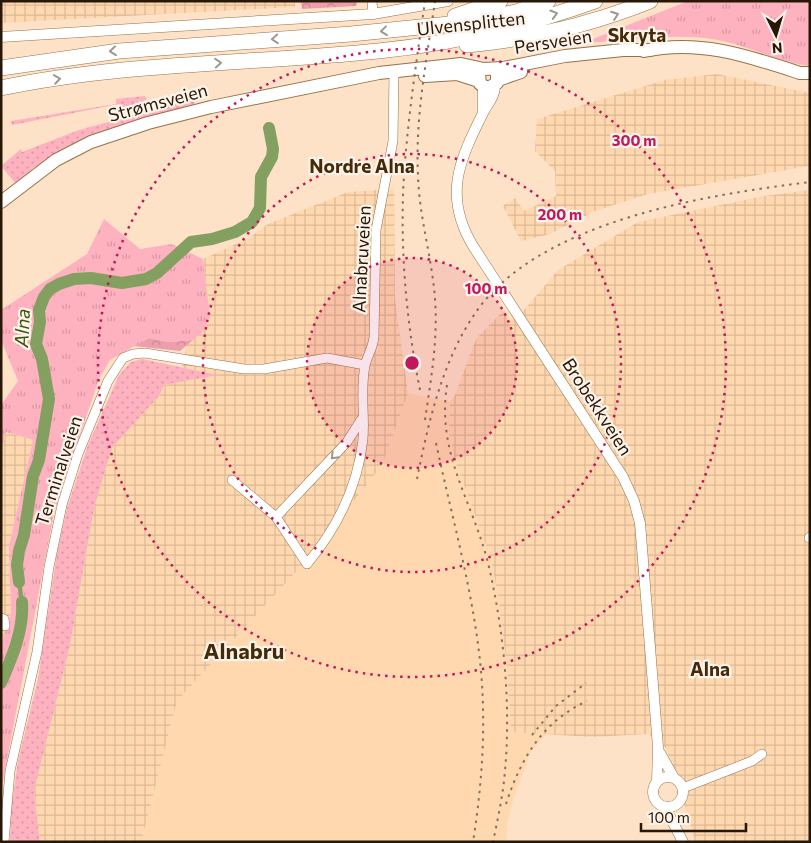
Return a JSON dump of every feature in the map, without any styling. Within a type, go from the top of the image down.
[{"type":"highway","name":"Ulvensplitten","points":[[433,24],[500,1]]},
{"type":"highway","points":[[1,68],[118,50],[351,34],[499,16],[548,1]]},
{"type":"highway","points":[[1,88],[75,76],[146,68],[380,51],[486,32],[595,1]]},
{"type":"highway","name":"Ulvensplitten","points":[[380,51],[483,43],[536,36],[591,23],[650,1]]},
{"type":"main road","name":"Persveien","points":[[489,83],[509,75],[550,66],[650,50],[685,47],[717,49],[739,53],[807,75]]},
{"type":"main road","name":"Persveien","points":[[488,68],[512,67],[579,54],[623,50],[650,50]]},
{"type":"main road","name":"Strømsveien","points":[[1,202],[62,156],[102,137],[211,107],[343,82],[460,64],[488,68]]},
{"type":"main road","points":[[488,68],[498,74],[489,83],[479,74],[488,68]]},
{"type":"main road","name":"Strømsveien","points":[[395,75],[457,74],[489,83]]},
{"type":"street","points":[[372,1],[373,14]]},
{"type":"street","points":[[1,37],[373,14],[448,1]]},
{"type":"street","name":"Alnabruveien","points":[[232,480],[276,517],[307,564],[327,540],[342,513],[358,465],[363,438],[362,418],[365,365],[372,351],[374,339],[376,230],[391,158],[395,110],[395,75]]},
{"type":"street","name":"Brobekkveien","points":[[489,83],[483,112],[457,174],[455,196],[458,217],[472,246],[623,477],[634,500],[640,524],[658,747],[657,782]]},
{"type":"street","name":"Terminalveien","points":[[4,842],[10,771],[38,652],[54,536],[78,454],[108,381],[123,358],[133,354],[145,353],[244,369],[271,368],[328,358],[365,365]]},
{"type":"street","name":"Alnabruveien","points":[[276,517],[348,442],[362,418]]},
{"type":"street","name":"Brobekkveien","points":[[658,747],[674,778]]},
{"type":"street","points":[[683,788],[752,761],[762,754]]},
{"type":"street","points":[[679,830],[679,803],[683,796],[683,788],[674,778],[662,779],[657,782],[654,797],[659,804],[665,807],[684,842]]},
{"type":"street","points":[[665,807],[679,803]]},
{"type":"shaded area","points":[[1,1],[295,1],[295,7],[1,23]]},
{"type":"shaded area","points":[[717,74],[810,93],[810,166],[648,194],[595,211],[550,234],[521,241],[503,206],[515,198],[524,211],[556,196],[555,171],[535,151],[537,119],[665,80]]},
{"type":"shaded area","points":[[394,189],[395,299],[408,393],[382,465],[315,551],[177,701],[141,842],[40,842],[34,791],[70,645],[94,508],[112,448],[159,396],[164,385],[215,375],[182,368],[187,344],[203,332],[210,317],[203,259],[249,238],[268,224],[348,192]]},
{"type":"shaded area","points":[[810,190],[810,842],[695,842],[674,768],[665,747],[649,734],[592,737],[511,732],[507,668],[498,594],[490,556],[455,460],[449,432],[450,402],[455,395],[476,339],[504,310],[510,320],[525,309],[558,270],[638,222],[764,196]]},
{"type":"shaded area","points":[[408,393],[450,402],[449,432],[455,460],[490,556],[498,594],[507,668],[511,731],[549,731],[531,752],[514,797],[508,820],[506,842],[141,842],[177,701],[315,551],[382,465]]},
{"type":"shaded area","points":[[6,432],[33,440],[9,546],[11,614],[1,645],[1,454]]},
{"type":"shaded area","points":[[13,565],[20,565],[25,617],[19,616],[19,595]]},
{"type":"green space","points":[[301,1],[357,1],[356,6],[302,9]]},
{"type":"green space","points":[[688,1],[810,1],[810,66],[786,61],[730,43],[702,38],[668,37],[583,43]]},
{"type":"green space","points":[[145,96],[147,99],[140,103],[119,109],[119,104],[12,125],[11,121],[116,104],[116,99]]},
{"type":"green space","points":[[176,100],[193,100],[195,104],[33,168],[17,185],[1,166],[21,149],[22,152],[79,130],[156,109],[159,104]]},
{"type":"green space","points":[[104,219],[140,249],[172,244],[203,259],[210,317],[203,332],[193,340],[169,342],[149,338],[110,360],[99,379],[54,513],[1,791],[1,645],[11,614],[9,546],[33,440],[6,432],[1,454],[1,405],[18,381],[1,340],[1,310],[87,254]]},
{"type":"green space","points":[[149,338],[169,342],[193,340],[180,351],[134,346]]},
{"type":"green space","points":[[142,359],[217,375],[164,385],[159,396],[112,448],[94,508],[70,645],[34,791],[40,842],[10,842],[11,811],[18,761],[38,679],[57,553],[67,508],[88,445],[119,375],[131,362]]},
{"type":"waterway","name":"Alna","points":[[19,582],[17,565],[19,551],[24,535],[33,476],[39,460],[49,399],[42,359],[36,344],[40,322],[39,310],[44,297],[50,289],[74,279],[91,278],[122,283],[146,279],[157,273],[191,242],[212,239],[235,232],[252,222],[260,208],[261,177],[272,157],[273,149],[269,128]]},
{"type":"waterway","name":"Alna","points":[[1,683],[19,633],[22,602]]},
{"type":"railway","points":[[420,390],[406,292],[403,194],[409,121],[425,1]]},
{"type":"railway","points":[[425,420],[433,359],[436,314],[419,191],[418,131],[422,88],[435,1]]},
{"type":"railway","points":[[417,479],[431,415],[453,353],[474,315],[502,283],[538,256],[580,235],[626,218],[722,195],[810,182]]},
{"type":"railway","points":[[447,385],[445,410],[447,434],[458,478],[489,567],[499,617],[505,669],[507,746],[502,798],[493,842]]},
{"type":"railway","points":[[436,443],[468,585],[481,671],[482,756],[473,842]]},
{"type":"railway","points":[[532,735],[556,706],[586,683]]},
{"type":"railway","points":[[506,804],[519,771],[535,743],[557,719],[587,701]]},
{"type":"district","name":"Skryta","points":[[637,35]]},
{"type":"district","name":"Nordre Alna","points":[[362,166]]},
{"type":"district","name":"Alnabru","points":[[244,651]]},
{"type":"district","name":"Alna","points":[[710,669]]}]
